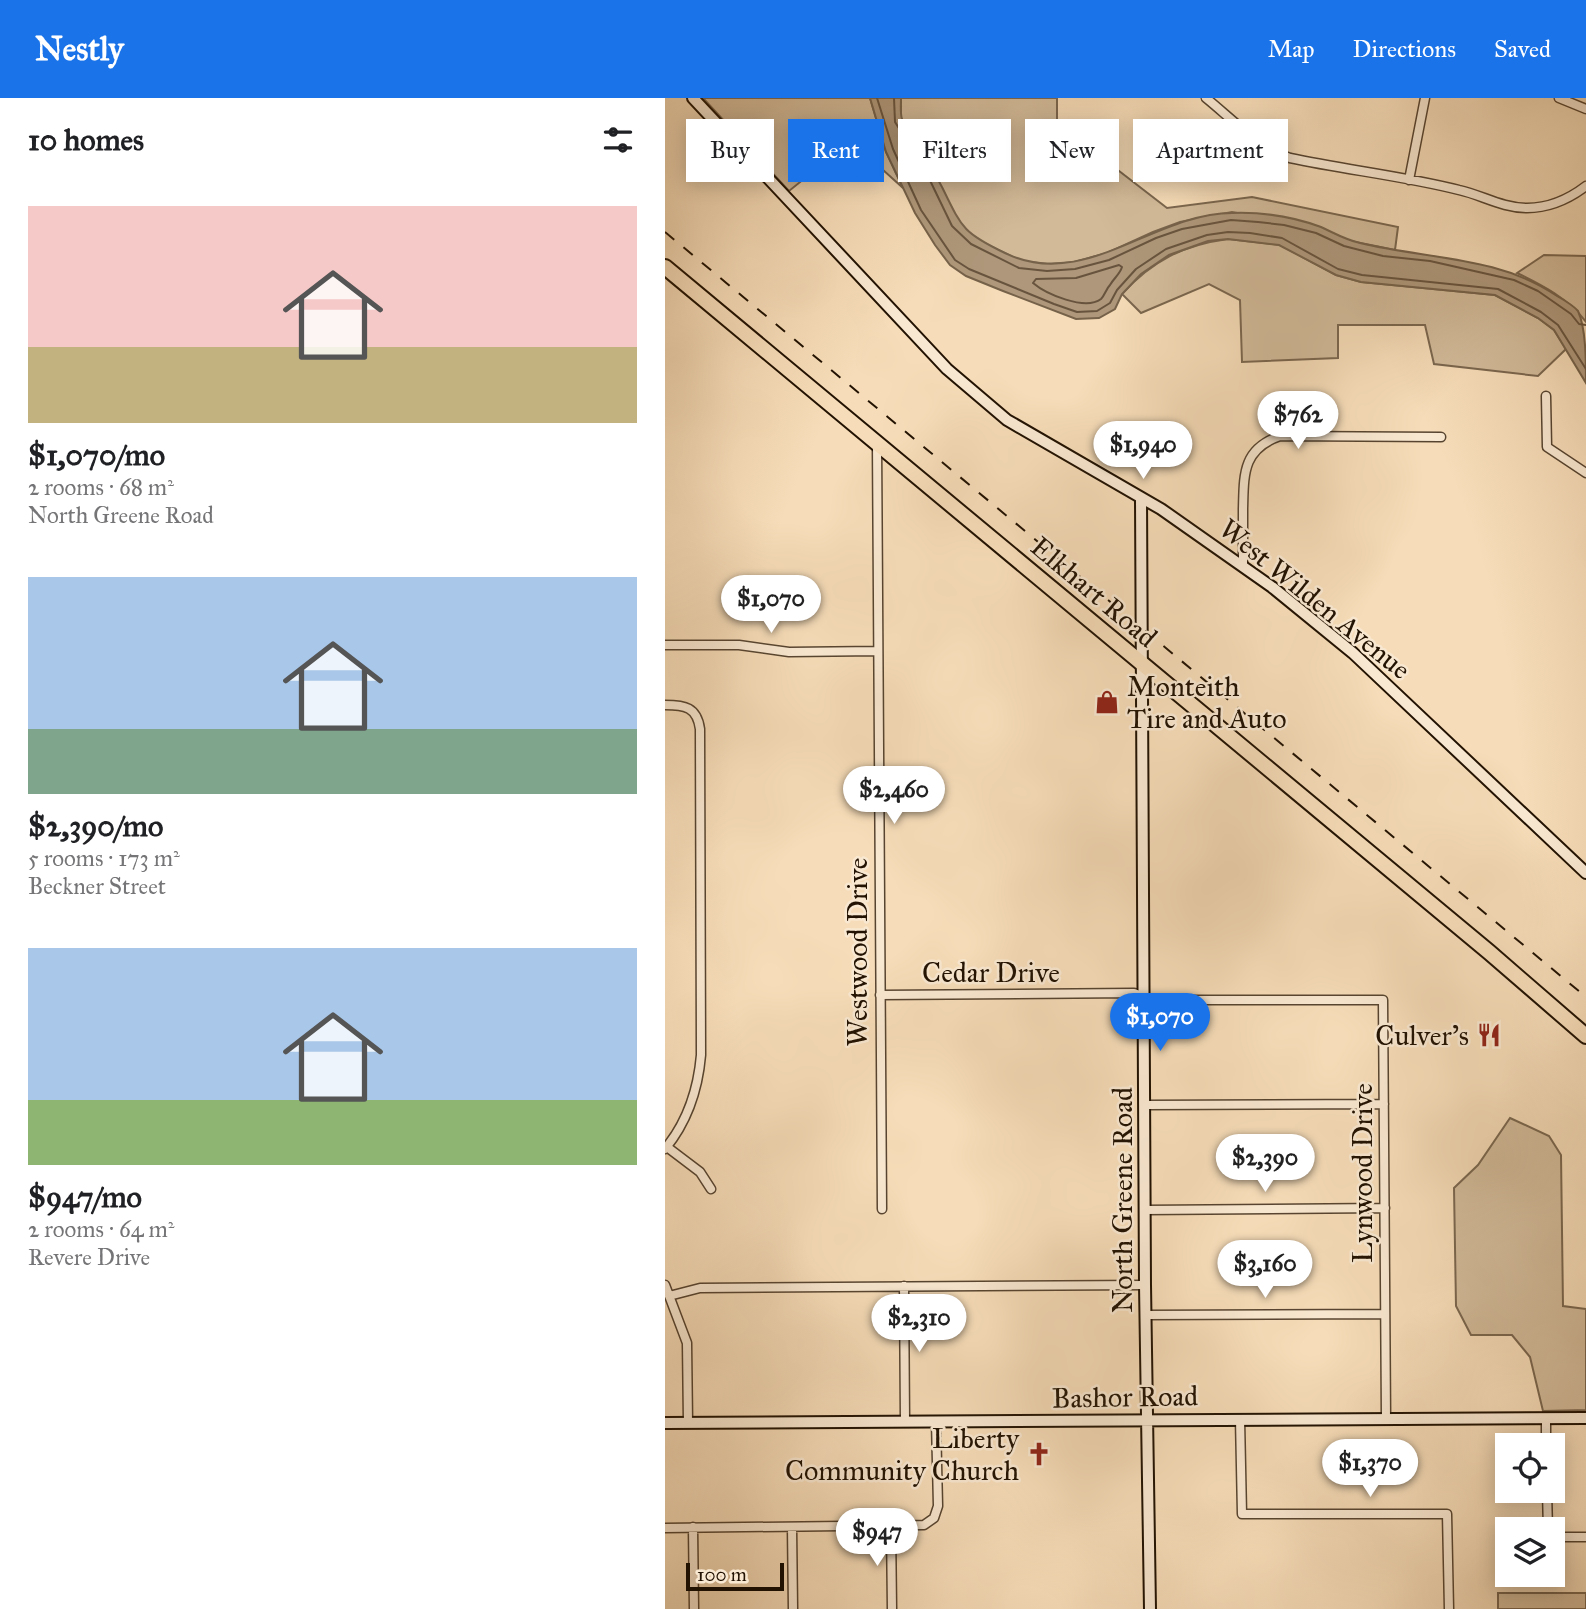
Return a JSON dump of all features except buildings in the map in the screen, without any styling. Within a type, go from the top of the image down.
[{"type":"highway","name":"Elkhart Road","points":[[665,267],[1489,952],[1586,1037]]},
{"type":"street","name":"West Wilden Avenue","points":[[693,98],[938,360],[980,399],[1037,438],[1141,498],[1243,566],[1353,653],[1586,873]]},
{"type":"street","points":[[1206,98],[1275,153],[1304,162],[1459,190],[1495,203],[1524,208],[1564,200],[1586,186]]},
{"type":"street","points":[[1409,180],[1425,98]]},
{"type":"street","points":[[1561,98],[1586,109]]},
{"type":"street","points":[[1546,396],[1547,447],[1586,473]]},
{"type":"street","points":[[1243,566],[1245,472],[1252,455],[1263,444],[1280,436],[1441,437]]},
{"type":"street","name":"Westwood Drive","points":[[877,443],[882,1209]]},
{"type":"street","name":"North Greene Road","points":[[1141,498],[1145,1315],[1150,1609]]},
{"type":"street","points":[[665,645],[739,645],[789,652],[878,651]]},
{"type":"street","points":[[665,705],[689,707],[699,720],[701,892],[701,1055],[698,1084],[687,1115],[666,1148],[700,1172],[711,1189]]},
{"type":"street","name":"Cedar Drive","points":[[880,995],[1134,993],[1144,997]]},
{"type":"street","name":"Lynwood Drive","points":[[1144,997],[1152,1000],[1384,999],[1386,1418]]},
{"type":"street","points":[[1145,1105],[1384,1104]]},
{"type":"street","points":[[1145,1210],[1385,1208]]},
{"type":"street","points":[[665,1285],[687,1343],[688,1423]]},
{"type":"street","points":[[670,1296],[700,1288],[1145,1285]]},
{"type":"street","points":[[904,1286],[905,1422]]},
{"type":"street","points":[[1145,1315],[1385,1314]]},
{"type":"street","points":[[1546,1418],[1546,1433]]},
{"type":"street","name":"Bashor Road","points":[[665,1423],[1586,1418]]},
{"type":"street","points":[[1240,1419],[1242,1514],[1447,1514],[1449,1609]]},
{"type":"street","points":[[665,1528],[920,1526],[931,1521],[938,1506],[936,1421]]},
{"type":"street","points":[[891,1526],[892,1609]]},
{"type":"street","points":[[693,1527],[694,1609]]},
{"type":"street","points":[[792,1527],[793,1609]]},
{"type":"street","points":[[1565,1537],[1586,1538]]},
{"type":"shaded area","points":[[703,98],[870,98],[876,119],[788,119],[788,182],[800,182],[789,191],[774,175],[774,119],[722,119]]},
{"type":"shaded area","points":[[901,98],[1057,98],[1057,119],[1025,119],[1025,182],[1119,182],[1119,171],[1167,208],[1252,197],[1398,227],[1395,250],[1346,240],[1319,227],[1232,212],[1180,222],[1107,253],[1074,262],[1047,264],[1021,261],[974,238],[958,222],[939,182],[1011,182],[1011,119],[901,118]]},
{"type":"shaded area","points":[[884,145],[898,182],[903,188],[884,171]]},
{"type":"shaded area","points":[[1228,239],[1280,245],[1336,275],[1361,282],[1495,295],[1538,318],[1554,330],[1566,349],[1538,376],[1434,364],[1425,325],[1338,325],[1338,358],[1242,362],[1240,300],[1209,284],[1141,313],[1122,294],[1145,272],[1169,256],[1197,245]]},
{"type":"shaded area","points":[[1544,255],[1586,256],[1586,322],[1563,300],[1517,273]]},
{"type":"shaded area","points":[[1510,1118],[1549,1136],[1561,1155],[1563,1306],[1586,1309],[1586,1410],[1543,1411],[1530,1357],[1512,1335],[1471,1335],[1456,1306],[1454,1188],[1478,1165]]},
{"type":"shaded area","points":[[1498,1593],[1586,1593],[1586,1609],[1498,1609]]},
{"type":"water","points":[[870,98],[901,98],[902,119],[898,119],[898,177],[884,145],[884,119],[876,119]]},
{"type":"water","points":[[900,182],[939,182],[954,212],[972,234],[1005,253],[1034,262],[1063,263],[1091,257],[1203,216],[1243,213],[1289,218],[1311,223],[1355,242],[1487,266],[1535,283],[1578,311],[1584,335],[1586,383],[1554,330],[1538,318],[1495,295],[1361,282],[1336,275],[1279,245],[1228,239],[1208,241],[1169,255],[1141,274],[1122,294],[1115,309],[1099,318],[1076,319],[966,276],[950,265],[915,213]]},
{"type":"railway","points":[[665,232],[1586,997]]},
{"type":"place","name":"Monteith Tire and Auto","points":[[1107,702]]},
{"type":"place","name":"Culver's","points":[[1489,1035]]},
{"type":"place","name":"Liberty Community Church","points":[[1039,1454]]}]
